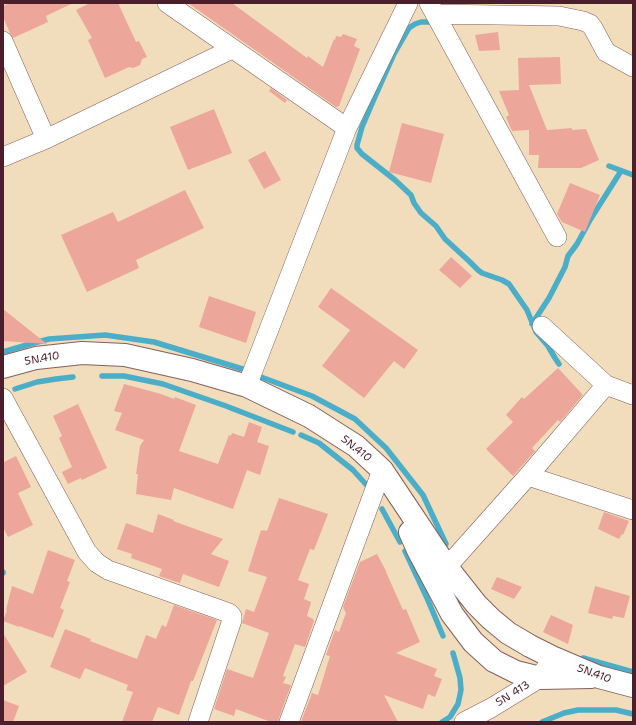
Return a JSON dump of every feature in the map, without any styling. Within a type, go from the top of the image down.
[{"type":"street","points":[[167,3],[347,128]]},
{"type":"street","points":[[247,386],[347,128],[408,3]]},
{"type":"street","points":[[432,9],[559,16],[583,21],[590,24],[593,28],[606,52],[633,67]]},
{"type":"street","points":[[432,9],[557,237]]},
{"type":"street","points":[[3,41],[46,139]]},
{"type":"street","points":[[3,157],[46,139],[232,49]]},
{"type":"street","points":[[542,326],[606,385],[633,395]]},
{"type":"street","name":"5N.410","points":[[3,367],[36,358],[82,353],[126,355],[192,370],[247,386],[309,416],[356,446],[387,477],[440,573],[491,619],[508,633],[552,657],[600,677],[633,686]]},
{"type":"street","points":[[600,677],[540,678],[516,672],[494,661],[473,642],[452,614],[440,573],[528,476],[606,385]]},
{"type":"street","points":[[3,398],[87,552],[97,563],[108,570],[229,613],[232,616],[232,620],[198,722]]},
{"type":"street","points":[[528,476],[633,510]]},
{"type":"street","points":[[289,722],[387,477]]},
{"type":"street","name":"5N 413","points":[[464,722],[491,708],[540,678],[552,657]]},
{"type":"building","points":[[10,3],[73,3],[46,16],[48,22],[13,38],[3,17],[3,6]]},
{"type":"building","points":[[90,3],[118,3],[136,42],[139,41],[147,57],[142,59],[140,65],[133,68],[129,67],[105,78],[88,40],[92,38],[76,10]]},
{"type":"building","points":[[188,3],[232,3],[307,58],[308,56],[323,67],[336,36],[341,37],[343,34],[357,39],[354,46],[360,49],[339,106],[336,107]]},
{"type":"building","points":[[498,32],[500,50],[479,51],[475,35]]},
{"type":"building","points":[[560,57],[561,84],[529,85],[547,130],[572,128],[572,130],[586,129],[599,160],[581,168],[538,168],[539,155],[529,155],[529,130],[512,131],[506,117],[509,115],[499,91],[519,90],[518,58]]},
{"type":"building","points":[[271,88],[287,100],[285,103],[269,91]]},
{"type":"building","points":[[214,109],[232,153],[188,170],[170,127]]},
{"type":"building","points":[[402,123],[444,134],[431,183],[389,172]]},
{"type":"building","points":[[265,151],[281,180],[264,189],[248,160]]},
{"type":"building","points":[[570,183],[600,195],[585,232],[562,222],[557,214]]},
{"type":"building","points":[[185,190],[204,228],[136,260],[139,268],[87,292],[61,235],[113,212],[118,222]]},
{"type":"building","points":[[451,257],[472,276],[460,288],[439,270]]},
{"type":"building","points":[[331,288],[418,350],[404,369],[394,361],[364,398],[322,366],[350,330],[318,307]]},
{"type":"building","points":[[209,296],[256,312],[246,343],[199,327]]},
{"type":"building","points":[[3,309],[47,344],[3,341]]},
{"type":"building","points":[[558,368],[583,395],[560,422],[558,420],[532,448],[535,451],[513,476],[486,449],[513,422],[506,415],[522,397],[524,399]]},
{"type":"building","points":[[124,384],[174,399],[175,397],[196,405],[179,451],[218,464],[229,435],[231,436],[232,433],[244,437],[249,422],[262,427],[257,442],[269,446],[260,475],[247,470],[233,509],[174,488],[171,500],[136,494],[138,474],[136,474],[140,446],[144,440],[115,430],[122,413],[114,411]]},
{"type":"building","points":[[78,404],[107,468],[82,480],[81,478],[68,484],[62,472],[72,467],[59,438],[62,436],[53,416]]},
{"type":"building","points":[[16,456],[31,487],[18,493],[33,525],[8,537],[3,527],[3,460],[4,462]]},
{"type":"building","points":[[279,498],[328,514],[314,550],[310,549],[298,580],[309,584],[304,599],[311,602],[307,616],[314,621],[305,647],[295,644],[283,676],[286,677],[283,683],[291,685],[278,722],[271,722],[236,709],[234,716],[214,709],[227,669],[253,678],[269,633],[242,623],[246,609],[254,612],[267,577],[248,571],[261,530],[267,531]]},
{"type":"building","points":[[604,512],[629,521],[623,535],[622,534],[619,539],[598,529]]},
{"type":"building","points":[[158,514],[223,539],[211,554],[229,561],[219,587],[183,574],[180,583],[159,576],[162,569],[131,558],[132,554],[117,549],[126,523],[153,533]]},
{"type":"building","points":[[48,550],[75,560],[67,581],[70,582],[60,608],[64,610],[53,638],[3,621],[12,586],[33,594]]},
{"type":"building","points":[[377,554],[403,610],[406,609],[420,642],[396,653],[437,669],[434,676],[442,679],[435,697],[428,694],[423,709],[384,695],[398,722],[301,722],[312,693],[318,695],[330,656],[326,655],[335,630],[339,632],[346,613],[343,607],[360,562]]},
{"type":"building","points":[[497,577],[522,587],[514,599],[491,589]]},
{"type":"building","points":[[595,586],[630,596],[624,618],[613,616],[612,619],[588,613]]},
{"type":"building","points":[[174,605],[217,620],[193,681],[191,681],[179,715],[158,707],[152,722],[122,722],[133,692],[126,690],[128,685],[85,668],[80,679],[50,667],[65,629],[91,639],[90,641],[137,659],[146,635],[156,639],[162,625],[166,627]]},
{"type":"building","points":[[551,615],[573,625],[568,644],[543,632]]},
{"type":"building","points":[[3,633],[27,672],[3,686]]},
{"type":"building","points":[[3,700],[19,706],[13,722],[3,722]]},
{"type":"waterway","points":[[436,22],[421,22],[409,28],[394,54],[374,99],[362,127],[357,148],[362,154],[395,180],[411,195],[414,203],[421,213],[436,226],[445,239],[478,270],[509,284],[527,310],[536,332],[548,346],[559,364]]},
{"type":"waterway","points":[[609,166],[633,175]]},
{"type":"waterway","points":[[532,324],[549,298],[565,267],[568,256],[577,244],[590,220],[621,171]]},
{"type":"waterway","points":[[3,352],[49,339],[105,335],[154,342],[246,370]]},
{"type":"waterway","points":[[102,376],[124,376],[163,384],[293,432]]},
{"type":"waterway","points":[[15,389],[37,382],[73,377]]},
{"type":"waterway","points":[[261,377],[312,396],[355,419],[386,448],[423,495],[446,544]]},
{"type":"waterway","points":[[301,435],[319,443],[353,470],[371,490]]},
{"type":"waterway","points":[[382,509],[400,542]]},
{"type":"waterway","points":[[405,551],[443,636]]},
{"type":"waterway","points":[[442,722],[450,717],[458,704],[461,690],[460,678],[453,653]]},
{"type":"waterway","points":[[583,658],[633,672]]},
{"type":"waterway","points":[[542,722],[564,713],[578,710],[616,710],[633,714]]}]
